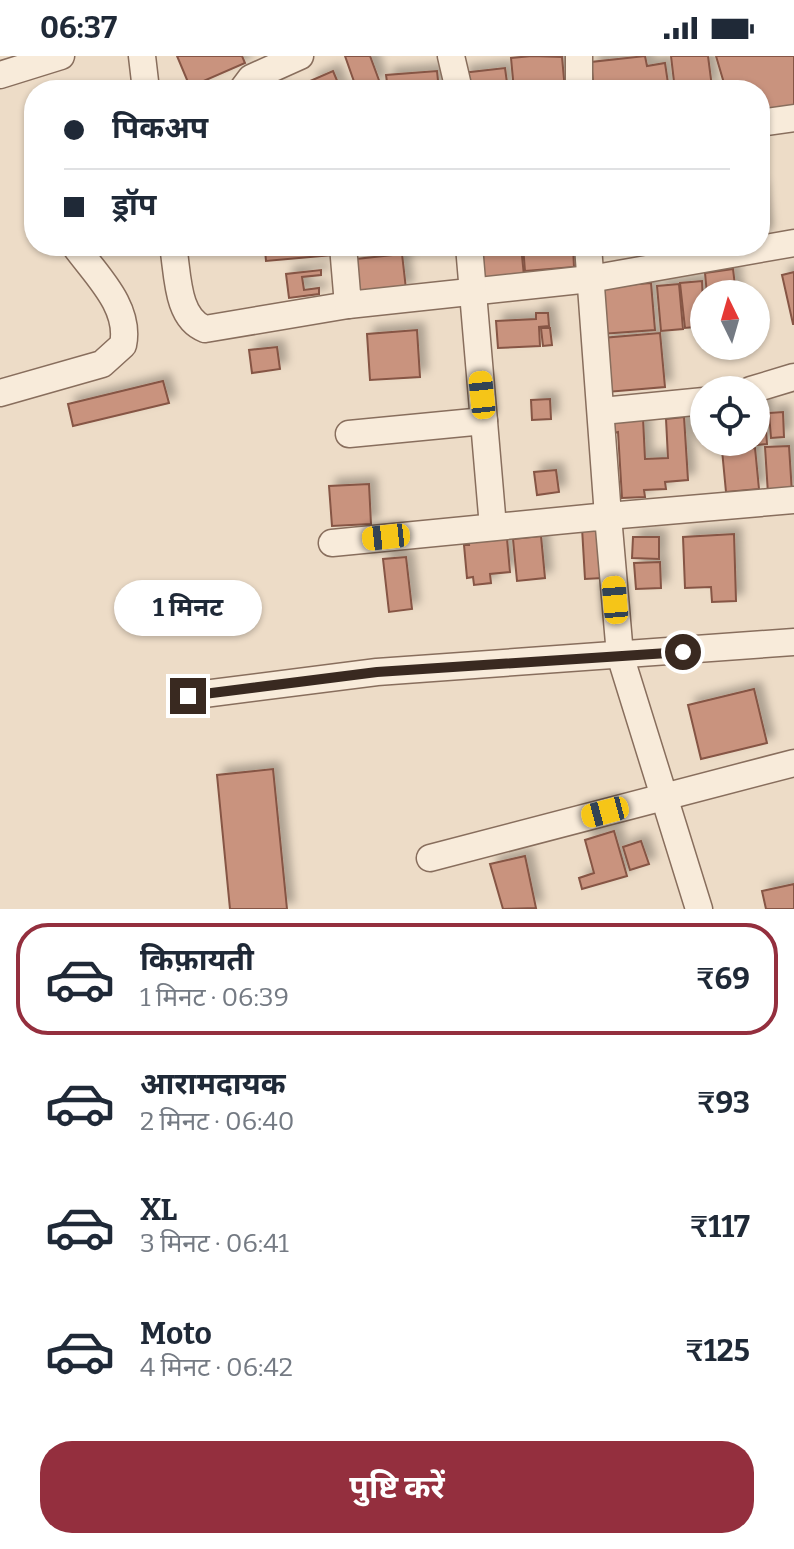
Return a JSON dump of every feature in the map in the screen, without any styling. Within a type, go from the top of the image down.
[{"type":"street","points":[[0,75],[61,56]]},
{"type":"street","points":[[142,56],[145,80]]},
{"type":"street","points":[[451,56],[457,80]]},
{"type":"street","points":[[579,56],[579,80]]},
{"type":"street","points":[[250,80],[284,59]]},
{"type":"street","points":[[770,122],[794,118]]},
{"type":"street","points":[[770,247],[794,243]]},
{"type":"street","points":[[0,393],[102,364],[123,345],[125,322],[119,306],[82,256]]},
{"type":"street","points":[[175,256],[184,306],[196,326],[205,329],[348,305],[590,279],[720,256]]},
{"type":"street","points":[[344,256],[348,305]]},
{"type":"street","points":[[469,256],[493,527]]},
{"type":"street","points":[[589,256],[620,655],[699,909]]},
{"type":"street","points":[[770,384],[794,377]]},
{"type":"street","points":[[602,411],[690,402]]},
{"type":"street","points":[[349,434],[484,421]]},
{"type":"street","points":[[332,543],[794,500]]},
{"type":"street","points":[[188,696],[377,672],[794,642]]},
{"type":"street","points":[[430,858],[794,764]]},
{"type":"building","points":[[177,56],[242,56],[245,63],[206,80],[187,80]]},
{"type":"building","points":[[345,56],[370,56],[379,80],[353,80]]},
{"type":"building","points":[[645,56],[647,66],[665,63],[668,80],[593,80],[591,62]]},
{"type":"building","points":[[671,56],[708,56],[711,80],[674,80]]},
{"type":"building","points":[[716,56],[794,56],[794,108],[770,114],[770,80],[723,80]]},
{"type":"building","points":[[562,57],[564,80],[513,80],[511,58]]},
{"type":"building","points":[[505,68],[507,80],[463,80],[462,73]]},
{"type":"building","points":[[333,71],[337,80],[312,80]]},
{"type":"building","points":[[437,71],[438,80],[387,80],[386,75]]},
{"type":"building","points":[[266,256],[321,256],[266,261]]},
{"type":"building","points":[[402,256],[406,289],[360,294],[356,259]]},
{"type":"building","points":[[475,256],[522,256],[524,276],[477,280]]},
{"type":"building","points":[[524,256],[573,256],[574,267],[525,271]]},
{"type":"building","points":[[733,269],[734,280],[706,280],[705,273]]},
{"type":"building","points":[[321,270],[321,275],[302,277],[304,290],[319,288],[319,294],[289,298],[286,274]]},
{"type":"building","points":[[794,272],[794,324],[793,324],[782,275]]},
{"type":"building","points":[[690,282],[690,327],[685,328],[680,283]]},
{"type":"building","points":[[651,283],[655,330],[601,334],[598,287]]},
{"type":"building","points":[[679,284],[683,329],[661,331],[657,286]]},
{"type":"building","points":[[536,313],[548,313],[549,326],[539,327],[540,346],[498,348],[496,321],[536,319]]},
{"type":"building","points":[[541,328],[550,328],[552,345],[543,346]]},
{"type":"building","points":[[417,330],[420,377],[370,380],[367,334]]},
{"type":"building","points":[[660,333],[665,387],[607,392],[602,338]]},
{"type":"building","points":[[277,347],[280,369],[252,373],[249,350]]},
{"type":"building","points":[[163,381],[169,403],[73,426],[68,404]]},
{"type":"building","points":[[550,399],[551,419],[532,420],[531,400]]},
{"type":"building","points":[[783,412],[784,437],[771,438],[770,413]]},
{"type":"building","points":[[684,417],[688,480],[665,482],[666,489],[644,490],[645,497],[622,498],[618,432],[614,433],[614,420],[643,418],[645,459],[668,458],[666,419]]},
{"type":"building","points":[[789,446],[792,493],[768,494],[766,456],[770,456],[770,447]]},
{"type":"building","points":[[723,456],[756,456],[759,489],[726,492]]},
{"type":"building","points":[[556,470],[559,492],[537,495],[534,472]]},
{"type":"building","points":[[369,484],[371,524],[332,526],[329,486]]},
{"type":"building","points":[[600,527],[603,578],[585,579],[582,528]]},
{"type":"building","points":[[734,534],[736,601],[712,602],[711,587],[685,588],[683,537]]},
{"type":"building","points":[[468,536],[507,539],[510,572],[490,574],[491,583],[474,585],[473,577],[467,578],[464,545],[469,545]]},
{"type":"building","points":[[541,536],[545,578],[517,581],[513,539]]},
{"type":"building","points":[[633,537],[659,537],[659,559],[632,558]]},
{"type":"building","points":[[406,557],[412,609],[389,612],[383,559]]},
{"type":"building","points":[[660,562],[661,588],[636,589],[634,563]]},
{"type":"building","points":[[754,689],[767,743],[701,759],[688,705]]},
{"type":"building","points":[[273,769],[287,909],[230,909],[217,775]]},
{"type":"building","points":[[614,831],[627,876],[582,889],[579,878],[594,873],[585,840]]},
{"type":"building","points":[[641,841],[649,864],[630,870],[623,847]]},
{"type":"building","points":[[525,856],[536,908],[503,909],[490,864]]},
{"type":"building","points":[[794,884],[794,909],[766,909],[762,891]]},
{"type":"route","points":[[188,696],[377,672],[683,652]]}]
